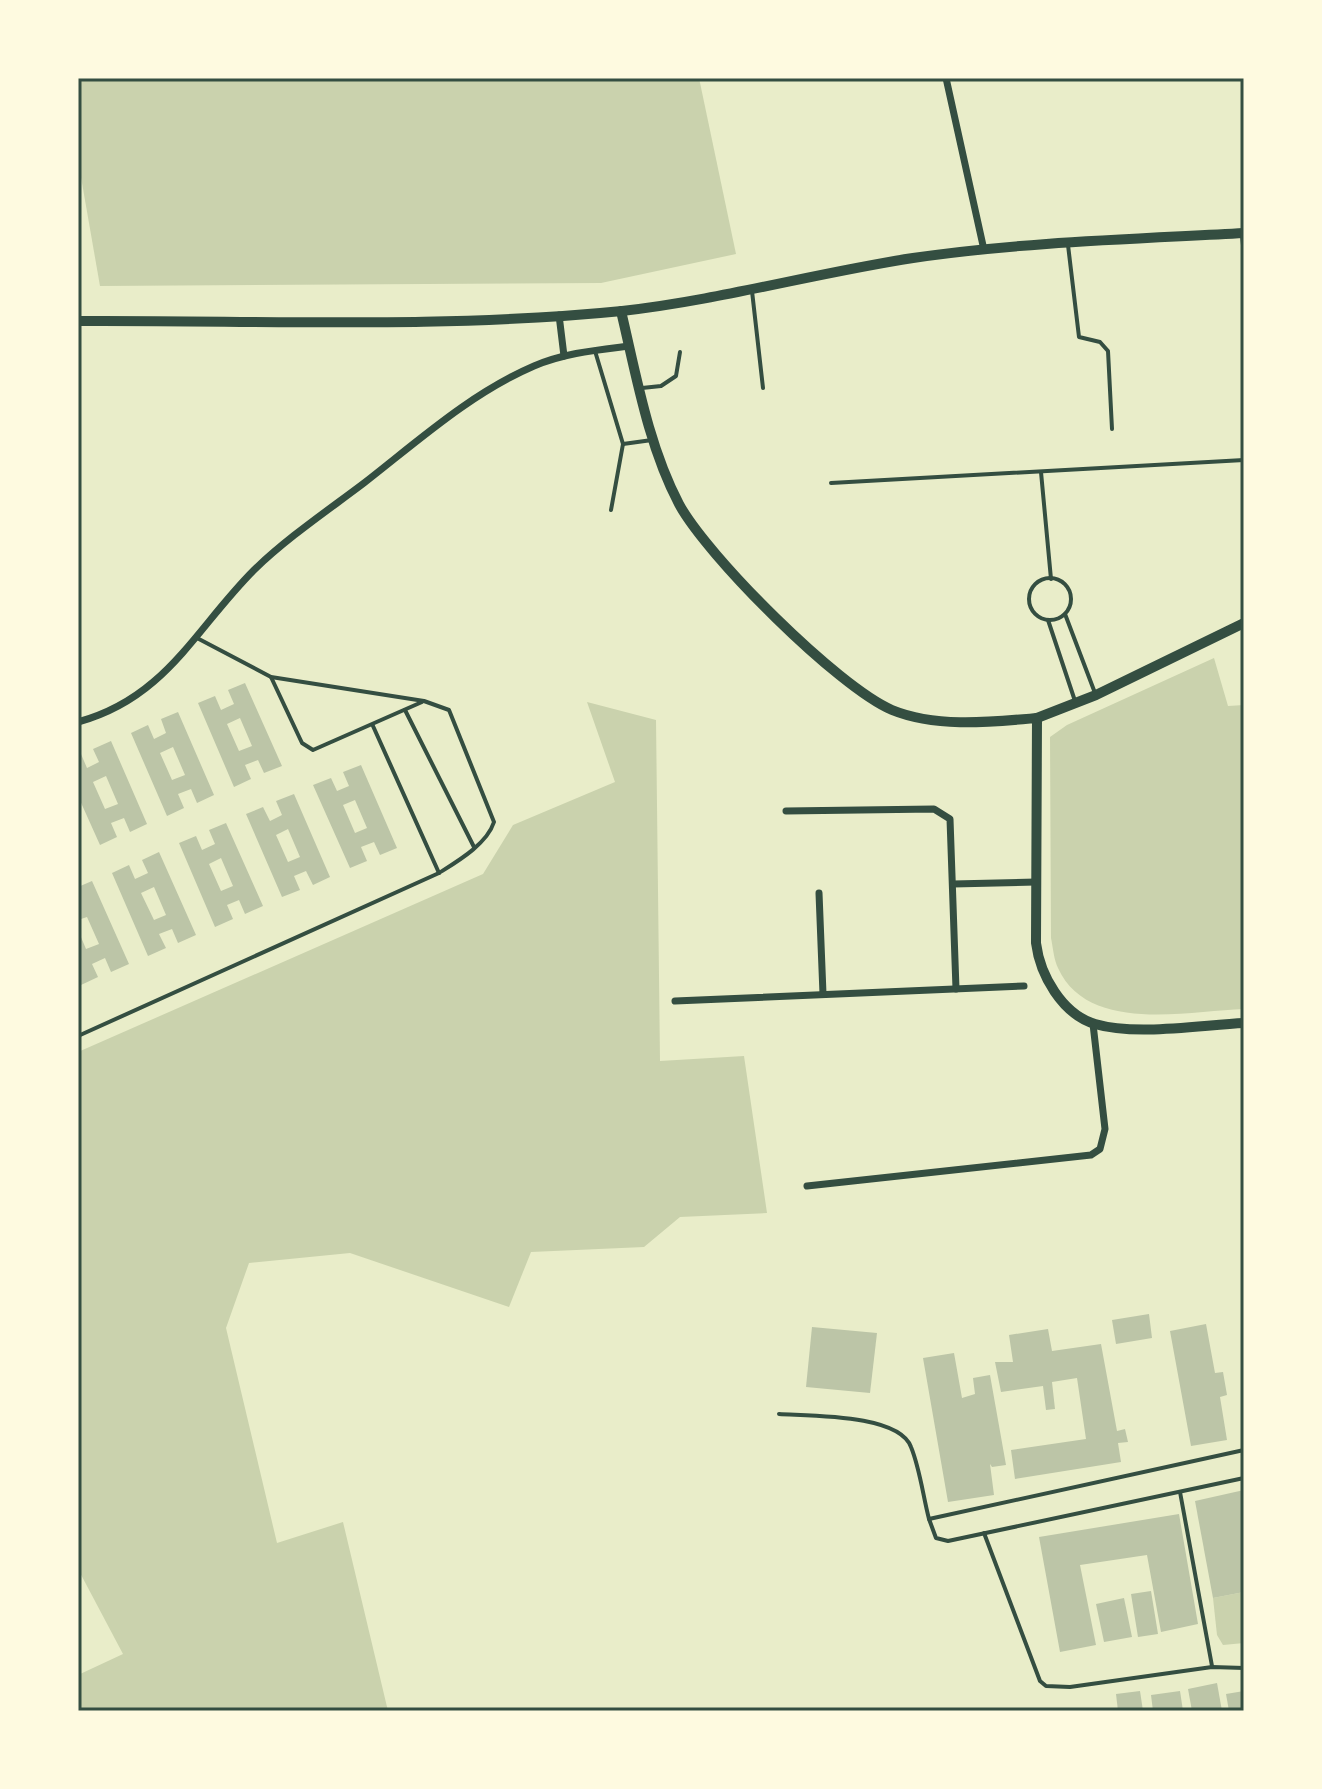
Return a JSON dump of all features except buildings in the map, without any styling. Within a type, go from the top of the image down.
[{"type":"main road","points":[[78,321],[559,315],[621,311],[752,291],[880,264],[984,250],[1243,233]]},
{"type":"main road","points":[[621,311],[654,440],[678,503],[695,530],[752,593],[856,688],[893,710],[916,717],[966,721],[1037,718],[1096,695],[1244,623]]},
{"type":"main road","points":[[1037,718],[1036,943],[1042,971],[1063,1001],[1093,1024],[1132,1027],[1244,1023]]},
{"type":"street","points":[[946,78],[984,250]]},
{"type":"street","points":[[559,315],[564,356]]},
{"type":"street","points":[[78,722],[117,708],[146,690],[197,638],[262,563],[446,419],[503,381],[564,356],[629,346]]},
{"type":"street","points":[[786,811],[934,809],[950,819],[956,989]]},
{"type":"street","points":[[953,884],[1036,882]]},
{"type":"street","points":[[819,893],[823,994]]},
{"type":"street","points":[[675,1001],[1024,986]]},
{"type":"street","points":[[807,1186],[1091,1155],[1100,1149],[1105,1129],[1093,1024]]},
{"type":"lane","points":[[1243,233],[1244,255]]},
{"type":"lane","points":[[1068,245],[1079,337],[1100,342],[1108,351],[1112,429]]},
{"type":"lane","points":[[752,291],[763,388]]},
{"type":"lane","points":[[595,351],[623,444],[611,510]]},
{"type":"lane","points":[[640,388],[672,380],[676,376],[680,352]]},
{"type":"lane","points":[[623,444],[654,440]]},
{"type":"lane","points":[[831,483],[1244,460]]},
{"type":"lane","points":[[1041,472],[1051,579]]},
{"type":"lane","points":[[1048,620],[1065,614],[1070,607],[1069,591],[1059,580],[1036,584],[1029,598],[1034,612],[1048,620],[1076,704]]},
{"type":"lane","points":[[1065,614],[1096,695]]},
{"type":"lane","points":[[78,1036],[439,873],[492,829],[494,813],[454,716],[440,705],[271,677],[197,638]]},
{"type":"lane","points":[[271,677],[307,748],[313,750],[424,701]]},
{"type":"lane","points":[[405,710],[474,847]]},
{"type":"lane","points":[[373,726],[439,873]]},
{"type":"lane","points":[[779,1414],[865,1421],[900,1430],[911,1445],[932,1532],[941,1540],[1244,1478]]},
{"type":"lane","points":[[929,1519],[1244,1450]]},
{"type":"lane","points":[[1180,1492],[1212,1667]]},
{"type":"lane","points":[[984,1533],[1003,1591],[1046,1686],[1070,1687],[1212,1667],[1244,1668]]},
{"type":"green space","points":[[78,78],[699,78],[736,254],[601,283],[100,286],[78,160]]},
{"type":"green space","points":[[1214,658],[1228,706],[1244,705],[1244,1009],[1168,1014],[1115,1011],[1092,1003],[1072,989],[1055,958],[1051,938],[1050,737],[1067,725]]},
{"type":"green space","points":[[587,702],[656,720],[660,1061],[744,1056],[767,1213],[680,1217],[644,1247],[531,1252],[509,1307],[350,1253],[249,1263],[226,1328],[277,1543],[343,1522],[388,1711],[78,1711],[78,1675],[123,1654],[78,1569],[78,1052],[483,874],[513,825],[615,782]]},
{"type":"green space","points":[[1244,1592],[1244,1643],[1223,1645],[1217,1635],[1213,1598]]}]
